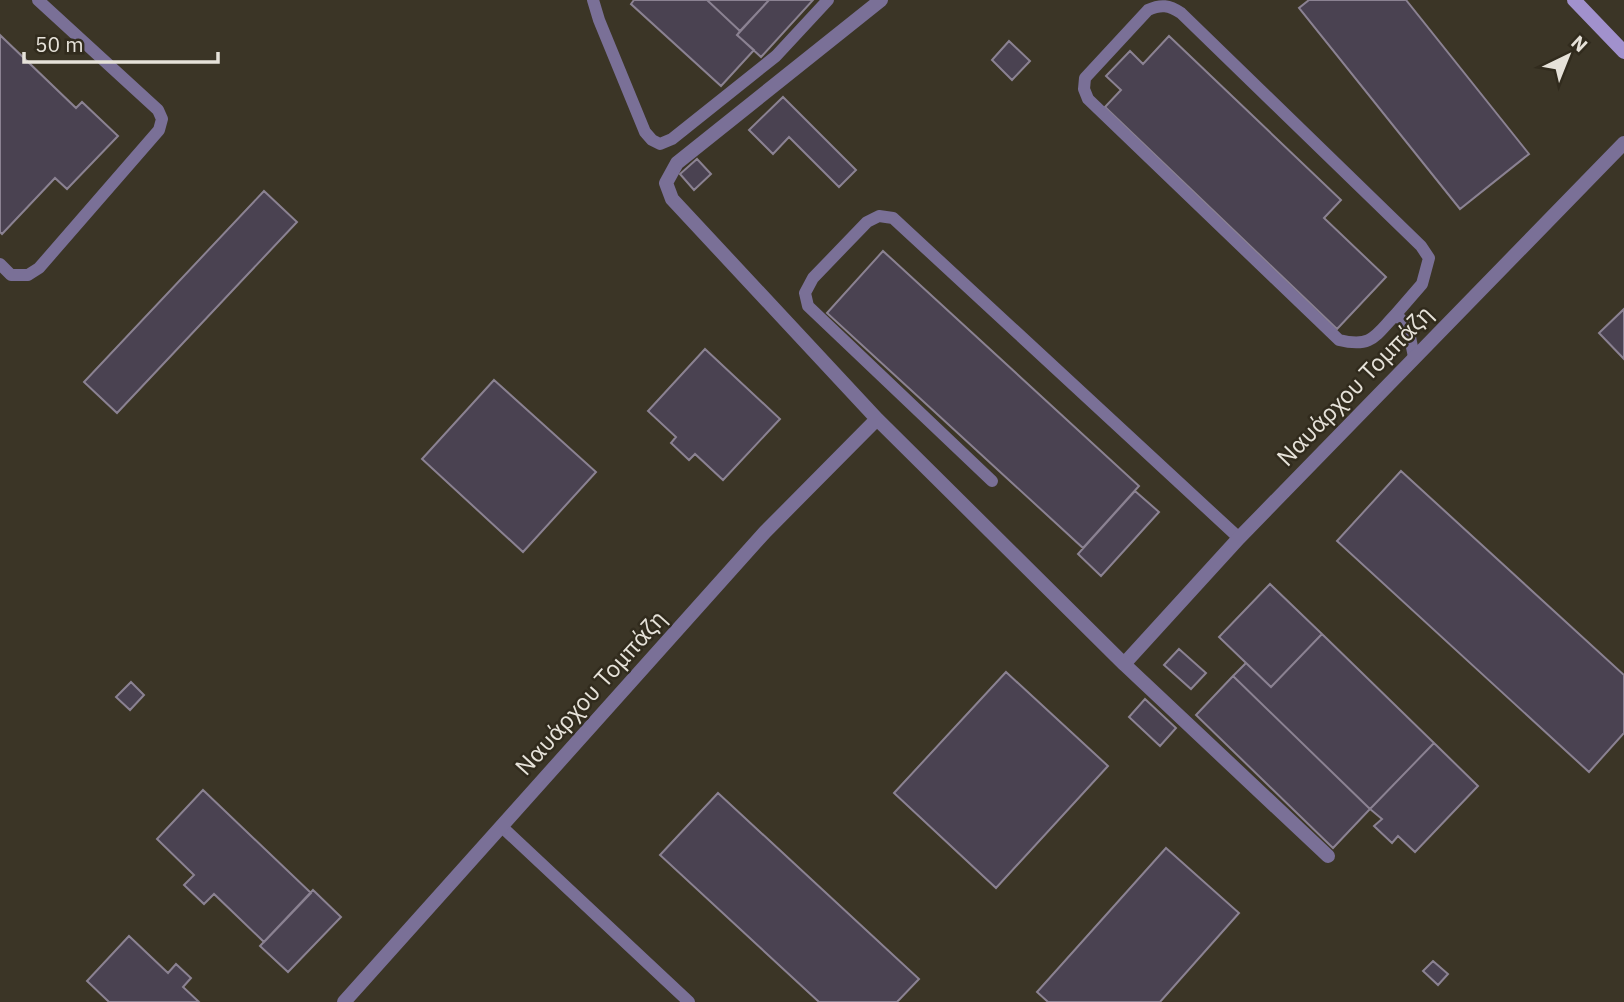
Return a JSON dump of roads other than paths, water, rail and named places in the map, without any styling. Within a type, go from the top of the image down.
[{"type":"street","points":[[881,0],[677,163],[666,183],[673,199],[877,419],[1124,664],[1328,856]]},
{"type":"street","points":[[1574,0],[1624,51]]},
{"type":"street","name":"Ναυάρχου Τομπάζη","points":[[1124,664],[1239,538],[1624,143]]},
{"type":"street","name":"Ναυάρχου Τομπάζη","points":[[344,1002],[765,532],[877,419]]},
{"type":"lane","points":[[0,264],[11,275],[28,275],[39,268],[159,130],[162,119],[158,110],[38,0]]},
{"type":"lane","points":[[593,0],[645,132],[660,144],[672,139],[776,57],[828,0]]},
{"type":"lane","points":[[1157,6],[1171,6],[1181,13],[1421,246],[1429,258],[1422,284],[1396,314],[1373,338],[1351,343],[1339,340],[1088,99],[1084,89],[1085,78],[1148,10],[1157,6]]},
{"type":"lane","points":[[992,481],[808,306],[806,293],[813,278],[867,222],[879,216],[893,218],[1239,538]]},
{"type":"lane","points":[[1396,314],[1408,327],[1414,357]]},
{"type":"lane","points":[[501,826],[689,1002]]}]
